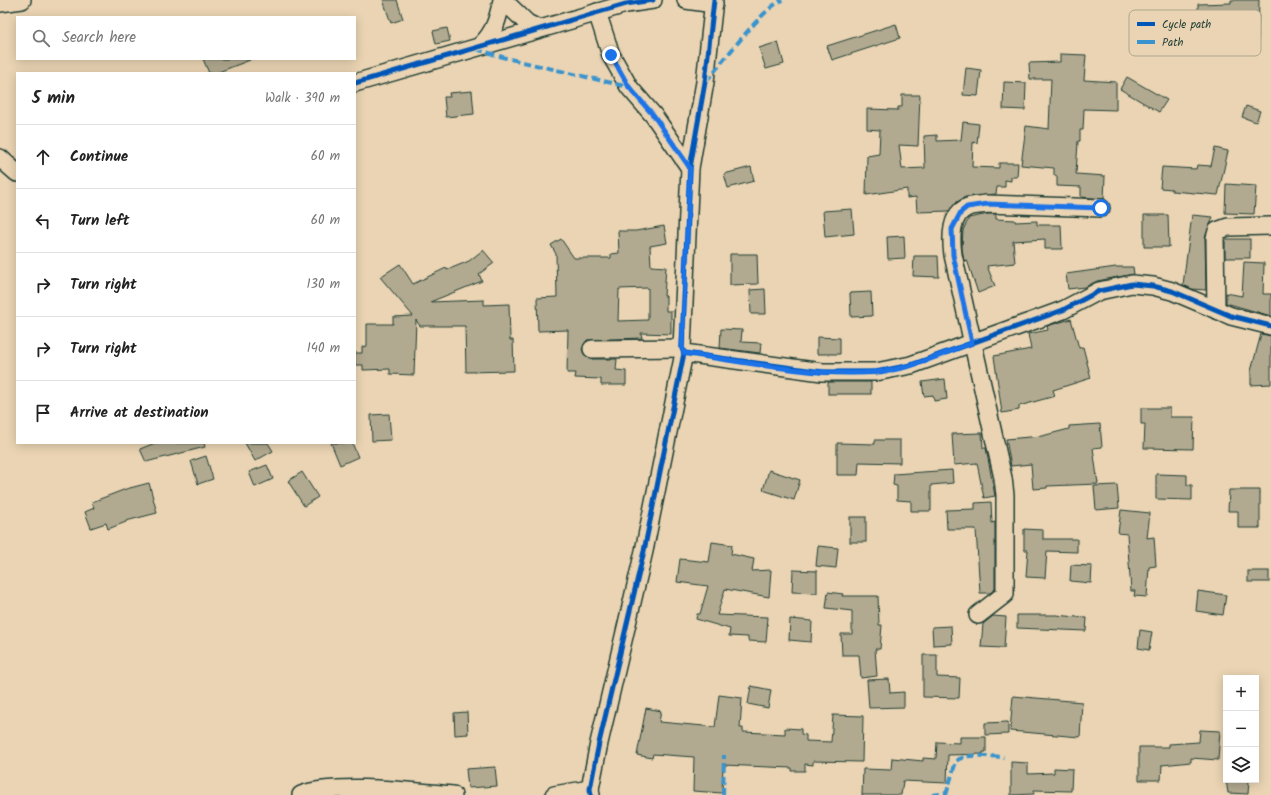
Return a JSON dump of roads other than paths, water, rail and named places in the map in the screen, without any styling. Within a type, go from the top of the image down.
[{"type":"street","points":[[0,3],[22,0]]},
{"type":"street","points":[[481,45],[490,37],[496,25],[502,0],[527,23],[539,29]]},
{"type":"street","points":[[356,83],[597,12],[626,4],[653,0]]},
{"type":"street","points":[[554,795],[590,792],[599,744],[644,551],[683,351],[690,168],[705,82],[714,2],[686,0]]},
{"type":"street","points":[[597,12],[611,55],[629,87],[654,116],[690,168]]},
{"type":"street","points":[[0,158],[16,172]]},
{"type":"street","points":[[978,615],[1005,594],[1005,495],[999,459],[953,255],[952,229],[961,212],[967,207],[987,204],[1101,208]]},
{"type":"street","points":[[1216,310],[1215,238],[1217,232],[1228,227],[1271,226]]},
{"type":"street","points":[[592,350],[683,351],[822,372],[876,372],[911,365],[1063,310],[1099,291],[1132,284],[1153,286],[1231,316],[1271,326]]},
{"type":"street","points":[[301,795],[309,792],[328,790],[360,790],[453,795]]}]
